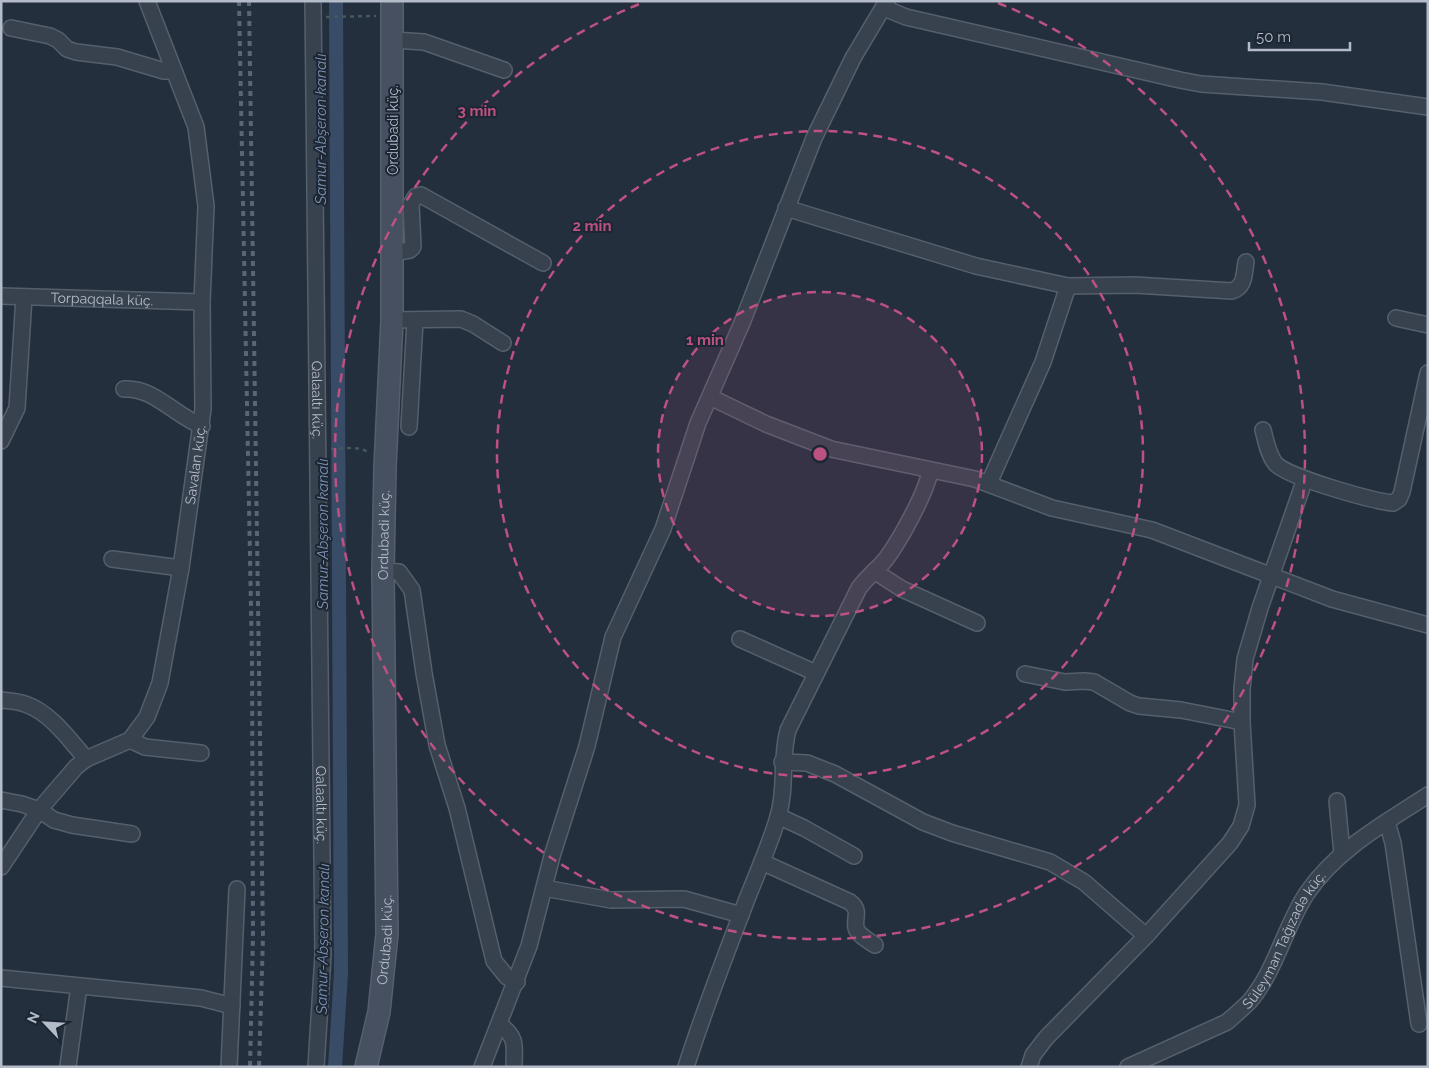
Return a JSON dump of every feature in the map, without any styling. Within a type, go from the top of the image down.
[{"type":"street","name":"Savalan küç.","points":[[130,740],[147,716],[160,683],[181,568],[202,426],[202,302],[206,228],[200,144],[196,126],[148,1]]},
{"type":"street","name":"Qalaaltı küç.","points":[[313,1],[323,955],[316,1067]]},
{"type":"street","name":"Ordubadi küç.","points":[[366,1067],[379,1012],[387,934],[383,571],[384,467],[392,320],[392,1]]},
{"type":"street","points":[[482,1067],[517,982],[537,918],[544,888],[587,746],[613,637],[663,529],[689,447],[742,323],[786,208],[835,92],[885,5],[906,17],[1201,84],[1322,92],[1428,107]]},
{"type":"street","points":[[11,28],[50,36],[58,40],[67,49],[76,52],[117,58],[164,72],[174,72]]},
{"type":"street","points":[[393,40],[424,42],[504,70]]},
{"type":"street","points":[[392,253],[410,250],[412,246],[411,204],[416,196],[421,195],[543,264]]},
{"type":"street","points":[[786,208],[976,266],[1068,286],[1135,285],[1232,292],[1238,289],[1243,281],[1246,262]]},
{"type":"street","points":[[989,483],[1043,362],[1068,286]]},
{"type":"street","name":"Torpaqqala küç.","points":[[1,296],[202,302]]},
{"type":"street","points":[[1,441],[17,408],[24,297]]},
{"type":"street","points":[[1396,318],[1428,325]]},
{"type":"street","points":[[392,320],[461,319],[473,324],[503,343]]},
{"type":"street","points":[[410,427],[415,321]]},
{"type":"street","points":[[1263,430],[1276,464],[1305,479],[1393,503],[1399,498],[1428,372]]},
{"type":"street","points":[[124,389],[138,388],[185,419],[202,426]]},
{"type":"street","points":[[710,397],[810,442],[831,449],[930,472],[989,483],[1052,508],[1152,530],[1332,599],[1428,625]]},
{"type":"street","points":[[686,1067],[708,999],[742,915],[778,816],[783,795],[782,762],[788,730],[859,588],[888,556],[922,494],[930,472]]},
{"type":"street","points":[[1029,1067],[1033,1055],[1046,1038],[1146,936],[1230,843],[1241,826],[1247,805],[1242,722],[1242,690],[1245,659],[1271,576],[1305,479]]},
{"type":"street","points":[[112,559],[181,568]]},
{"type":"street","points":[[383,571],[399,572],[412,590],[437,744],[458,808],[494,961],[507,977],[517,982]]},
{"type":"street","points":[[874,571],[902,589],[977,623]]},
{"type":"street","points":[[740,639],[816,673]]},
{"type":"street","points":[[1025,674],[1065,682],[1094,682],[1130,703],[1139,706],[1181,710],[1242,722]]},
{"type":"street","points":[[1,700],[26,704],[40,712],[56,725],[86,759]]},
{"type":"street","points":[[1,867],[39,810],[61,783],[86,759],[130,740],[145,747],[201,753]]},
{"type":"street","points":[[782,762],[807,763],[835,774],[923,822],[952,833],[1050,862],[1070,872],[1084,882],[1146,936]]},
{"type":"street","name":"Süleyman Tağızadə küç.","points":[[1128,1067],[1227,1022],[1250,1000],[1263,981],[1294,915],[1307,893],[1342,853],[1428,795]]},
{"type":"street","points":[[1,800],[39,810],[54,820],[72,825],[132,834]]},
{"type":"street","points":[[1338,800],[1342,853]]},
{"type":"street","points":[[778,816],[854,856]]},
{"type":"street","points":[[1387,822],[1393,843],[1419,1024]]},
{"type":"street","points":[[762,862],[850,902],[856,907],[858,914],[856,928],[860,934],[875,945]]},
{"type":"street","points":[[544,888],[611,900],[684,900],[742,915]]},
{"type":"street","points":[[229,1067],[236,889]]},
{"type":"street","points":[[1,978],[200,998],[232,1006]]},
{"type":"street","points":[[68,1066],[79,986]]},
{"type":"street","points":[[500,1025],[512,1033],[514,1040],[514,1067]]},
{"type":"path","points":[[313,17],[356,16]]},
{"type":"path","points":[[318,450],[353,448]]},
{"type":"waterway","name":"Samur-Abşeron kanalı","points":[[335,1067],[341,973],[336,1]]},
{"type":"railway","points":[[239,1],[252,657],[253,936],[250,1067]]},
{"type":"railway","points":[[249,1],[263,937],[259,1067]]}]
